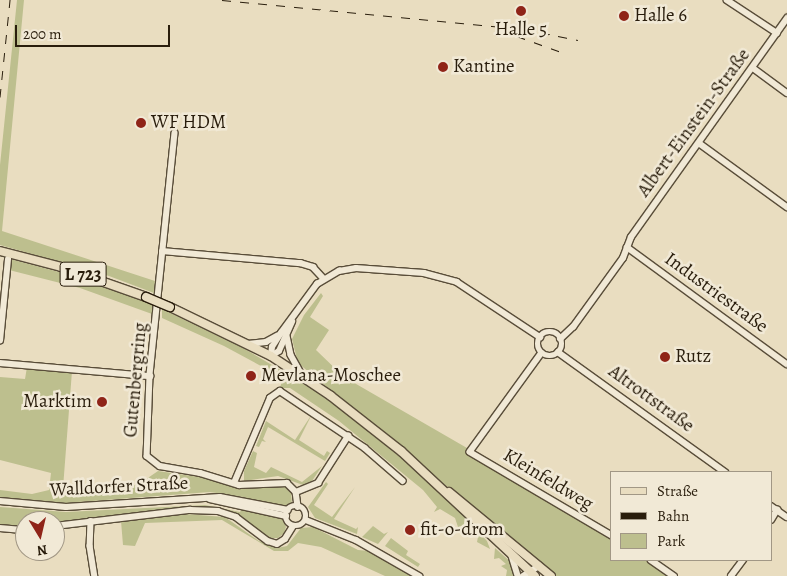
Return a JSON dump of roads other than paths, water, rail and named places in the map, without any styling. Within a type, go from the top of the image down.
[{"type":"main road","name":"L 723","points":[[0,251],[18,255],[146,297],[271,356],[302,375],[367,424],[551,576]]},
{"type":"main road","name":"L 723","points":[[435,482],[531,575]]},
{"type":"street","points":[[727,0],[777,33]]},
{"type":"street","name":"Albert-Einstein-Straße","points":[[560,339],[573,328],[623,258],[631,237],[700,143],[787,18]]},
{"type":"street","points":[[753,68],[787,93]]},
{"type":"street","name":"Gutenbergring","points":[[175,133],[150,376],[145,447],[149,459],[160,466],[200,473],[234,484],[282,481],[296,492]]},
{"type":"street","points":[[700,143],[787,207]]},
{"type":"street","name":"Industriestraße","points":[[628,247],[787,364]]},
{"type":"street","points":[[162,251],[300,263],[313,267],[324,278]]},
{"type":"street","points":[[0,341],[8,259]]},
{"type":"street","points":[[271,356],[272,347],[284,333],[295,313],[324,278],[356,268],[439,276],[464,285],[540,337]]},
{"type":"street","points":[[551,332],[560,339],[558,352],[550,356],[542,353],[538,347],[540,337],[551,332]]},
{"type":"street","points":[[248,344],[266,342],[284,333]]},
{"type":"street","points":[[284,333],[291,355],[302,375]]},
{"type":"street","name":"Altrottstraße","points":[[558,352],[724,471]]},
{"type":"street","name":"Kleinfeldweg","points":[[542,353],[470,452],[610,534]]},
{"type":"street","points":[[0,363],[150,376]]},
{"type":"street","points":[[234,484],[270,398],[277,392],[284,391],[348,436],[403,481]]},
{"type":"street","points":[[306,520],[305,512],[298,507],[296,492],[318,483],[348,436]]},
{"type":"street","points":[[714,471],[717,466]]},
{"type":"street","name":"Walldorfer Straße","points":[[0,501],[66,507],[209,499],[287,513]]},
{"type":"street","points":[[293,526],[287,513],[298,507]]},
{"type":"street","points":[[772,507],[787,517]]},
{"type":"street","points":[[65,525],[190,510],[218,511],[236,517],[277,544],[286,540],[293,526]]},
{"type":"street","points":[[772,519],[778,510]]},
{"type":"street","points":[[293,526],[301,525],[306,520]]},
{"type":"street","points":[[306,520],[356,540],[419,576]]},
{"type":"street","points":[[91,521],[90,535],[95,576]]},
{"type":"street","points":[[0,528],[15,529]]},
{"type":"street","points":[[511,554],[518,576]]},
{"type":"street","points":[[653,561],[674,576]]},
{"type":"street","points":[[730,576],[741,561]]},
{"type":"street","points":[[531,575],[539,566]]},
{"type":"railway","points":[[0,97],[10,0]]},
{"type":"railway","points":[[222,0],[523,29],[578,40]]},
{"type":"railway","points":[[500,30],[567,54]]},
{"type":"place","name":"Halle 5","points":[[521,11]]},
{"type":"place","name":"Halle 6","points":[[624,16]]},
{"type":"place","name":"Kantine","points":[[443,67]]},
{"type":"place","name":"WF HDM","points":[[141,123]]},
{"type":"place","name":"Rutz","points":[[665,357]]},
{"type":"place","name":"Mevlana-Moschee","points":[[251,376]]},
{"type":"place","name":"Marktim","points":[[102,402]]},
{"type":"place","name":"fit-o-drom","points":[[410,530]]}]
